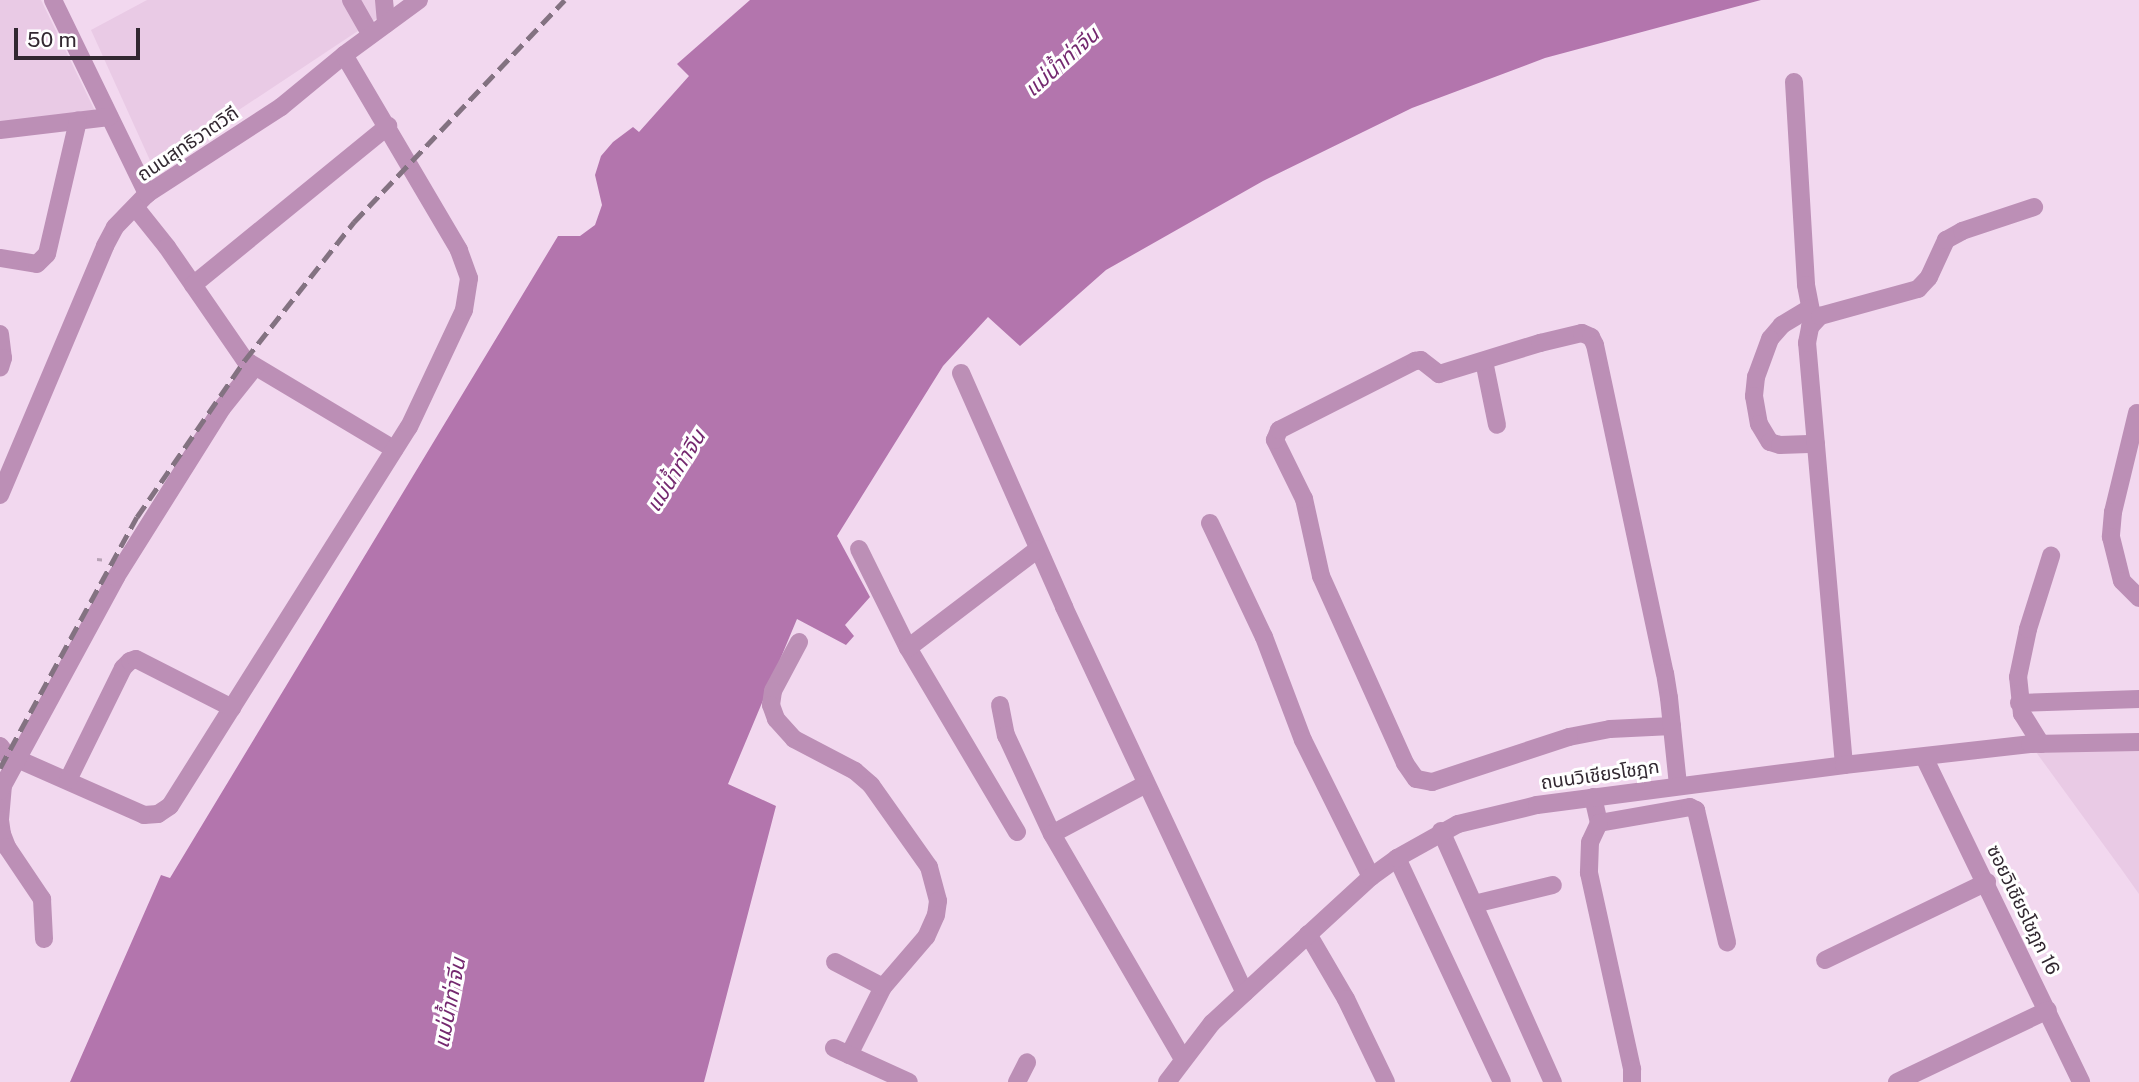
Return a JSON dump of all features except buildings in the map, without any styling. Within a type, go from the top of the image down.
[{"type":"street","points":[[53,0],[109,117],[141,201],[193,285],[250,363],[394,449]]},
{"type":"street","points":[[351,0],[371,35]]},
{"type":"street","points":[[384,0],[386,24]]},
{"type":"street","name":"ถนนสุทธิวาตวิถี","points":[[0,495],[104,246],[115,227],[141,201],[281,107],[344,55],[419,0]]},
{"type":"street","points":[[7,753],[144,815],[158,814],[170,806],[409,427],[464,310],[469,278],[459,250],[410,162],[344,55]]},
{"type":"street","points":[[1794,82],[1811,314],[1807,342],[1844,765]]},
{"type":"street","points":[[0,131],[109,117]]},
{"type":"street","points":[[0,258],[37,264],[47,254],[78,121]]},
{"type":"street","points":[[193,285],[388,126]]},
{"type":"street","points":[[1816,444],[1780,445],[1770,442],[1759,424],[1754,396],[1759,366],[1770,340],[1782,325],[1811,314],[1833,312],[1918,289],[1929,277],[1946,240],[1962,231],[2034,207]]},
{"type":"street","points":[[1672,726],[1611,729],[1569,737],[1432,782],[1416,779],[1405,763],[1321,576],[1304,499],[1275,440],[1279,430],[1406,364],[1421,360],[1439,374],[1582,333],[1591,337],[1595,345],[1665,673],[1672,726],[1678,785]]},
{"type":"street","points":[[0,334],[3,358],[0,368]]},
{"type":"street","points":[[1484,361],[1497,425]]},
{"type":"street","points":[[44,939],[42,899],[7,847],[2,834],[0,820],[7,753],[250,363]]},
{"type":"street","points":[[961,373],[1038,549],[1245,992]]},
{"type":"street","points":[[2137,413],[2113,512],[2111,537],[2122,581],[2139,598]]},
{"type":"street","points":[[1210,523],[1264,637],[1303,740],[1371,877]]},
{"type":"street","points":[[859,549],[908,648],[1017,832]]},
{"type":"street","points":[[908,648],[1038,549]]},
{"type":"street","points":[[2036,744],[2019,703],[2021,656],[2051,556]]},
{"type":"street","points":[[799,642],[774,691],[771,705],[776,719],[794,739],[855,771],[871,785],[929,867],[935,885],[937,901],[932,927],[883,987],[841,1051],[909,1082]]},
{"type":"street","points":[[68,780],[122,668],[130,661],[136,659],[233,708]]},
{"type":"street","points":[[2019,703],[2139,699]]},
{"type":"street","points":[[1000,705],[1006,735],[1052,834],[1148,1004],[1183,1059]]},
{"type":"street","name":"ถนนวิเชียรโชฎก","points":[[1167,1082],[1212,1023],[1308,934],[1371,877],[1441,831],[1493,814],[1678,785],[2036,744],[2139,742]]},
{"type":"street","name":"ซอยวิเชียรโชฎก 16","points":[[1924,757],[1987,882],[2081,1082]]},
{"type":"street","points":[[1052,834],[1146,784]]},
{"type":"street","points":[[1593,797],[1599,823],[1590,842],[1589,873],[1632,1069],[1632,1082]]},
{"type":"street","points":[[1599,823],[1690,807],[1696,810],[1727,942]]},
{"type":"street","points":[[1441,831],[1553,1082]]},
{"type":"street","points":[[1397,858],[1502,1082]]},
{"type":"street","points":[[1825,960],[1987,882]]},
{"type":"street","points":[[1474,904],[1553,885]]},
{"type":"street","points":[[1308,934],[1346,999],[1385,1082]]},
{"type":"street","points":[[835,962],[883,987]]},
{"type":"street","points":[[1897,1082],[2048,1010]]},
{"type":"street","points":[[1017,1082],[1027,1062]]},
{"type":"shaded area","points":[[0,0],[41,0],[96,113],[0,124]]},
{"type":"shaded area","points":[[147,0],[392,0],[394,7],[153,167],[91,30]]},
{"type":"shaded area","points":[[2033,748],[2139,749],[2139,894],[2122,870]]},
{"type":"water","name":"แม่น้ำท่าจีน","points":[[750,0],[1761,0],[1545,58],[1412,108],[1263,181],[1106,270],[1020,346],[988,317],[943,366],[837,536],[870,597],[845,625],[854,636],[846,645],[797,619],[728,784],[776,806],[704,1082],[70,1082],[161,875],[170,878],[558,236],[580,236],[595,225],[602,205],[595,175],[601,156],[613,142],[633,127],[639,132],[689,76],[677,64]]},
{"type":"railway","points":[[0,768],[137,517],[245,360],[354,222],[565,0]]}]
